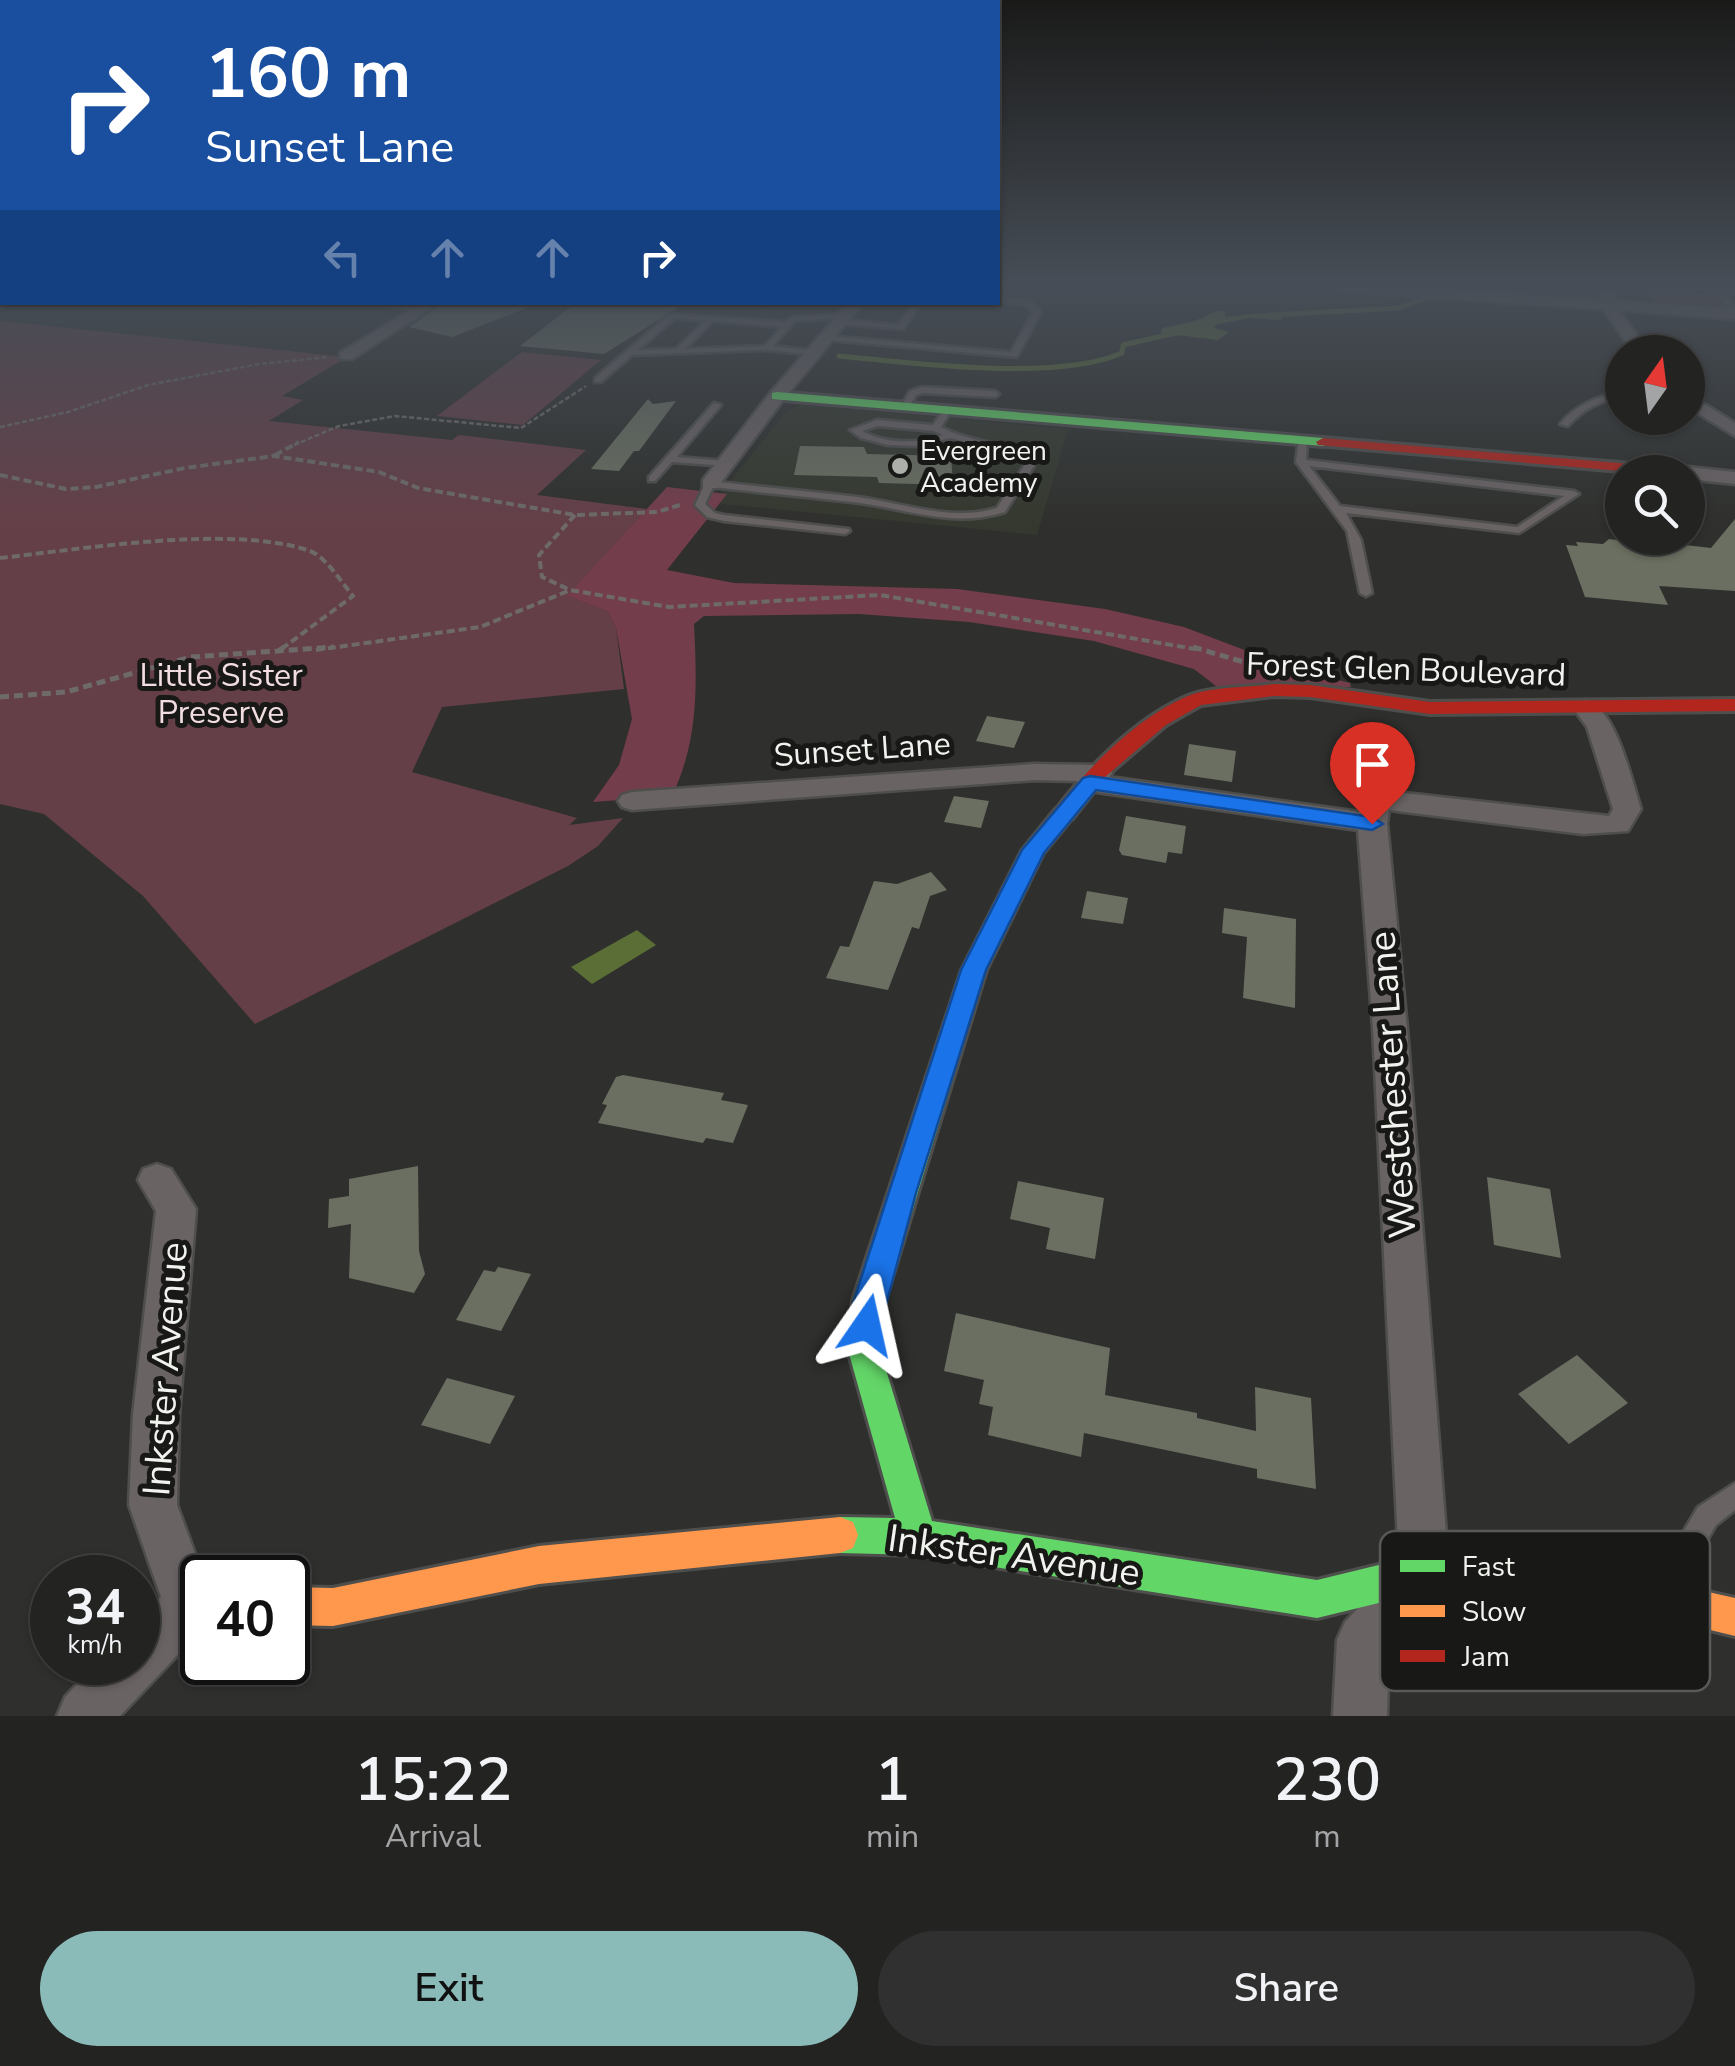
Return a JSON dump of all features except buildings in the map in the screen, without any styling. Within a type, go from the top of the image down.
[{"type":"street","points":[[706,492],[803,367]]},
{"type":"street","points":[[777,396],[905,407],[942,420],[1301,451],[1605,468]]},
{"type":"street","points":[[1705,410],[1735,431]]},
{"type":"street","points":[[1705,475],[1735,478]]},
{"type":"street","name":"Forest Glen Boulevard","points":[[1094,778],[1159,721],[1196,700],[1257,691],[1304,690],[1430,708],[1735,705]]},
{"type":"street","points":[[1372,824],[1375,806],[1387,800],[1583,825],[1618,825],[1627,808],[1600,727],[1586,708]]},
{"type":"street","name":"Sunset Lane","points":[[632,801],[1035,772],[1094,778],[1372,824]]},
{"type":"street","points":[[920,1537],[864,1350],[870,1300],[974,970],[1034,850],[1094,778]]},
{"type":"street","name":"Westchester Lane","points":[[1372,824],[1390,1028],[1421,1531]]},
{"type":"street","name":"Inkster Avenue","points":[[157,1180],[176,1209],[156,1415],[153,1505],[180,1567]]},
{"type":"street","name":"Inkster Avenue","points":[[310,1606],[333,1607],[538,1565],[822,1535],[920,1537],[1318,1599],[1380,1583]]},
{"type":"street","name":"Inkster Avenue","points":[[1710,1612],[1735,1618]]},
{"type":"street","points":[[160,1638],[180,1619]]},
{"type":"street","points":[[1360,1716],[1364,1640],[1380,1622]]},
{"type":"street","points":[[84,1716],[113,1685]]},
{"type":"lane","points":[[598,380],[613,367]]},
{"type":"lane","points":[[905,407],[912,393],[922,390],[995,394]]},
{"type":"lane","points":[[1565,424],[1577,409],[1605,397]]},
{"type":"lane","points":[[652,479],[716,405]]},
{"type":"lane","points":[[845,531],[724,518],[704,510],[706,492],[862,501],[979,517],[1001,510],[1029,466],[1028,461],[984,443],[951,436],[922,443],[873,438],[855,430],[876,423],[942,420],[951,436]]},
{"type":"lane","points":[[1301,451],[1336,508],[1357,532],[1366,593]]},
{"type":"lane","points":[[1301,451],[1574,494],[1519,530],[1336,508]]},
{"type":"lane","points":[[670,459],[725,464]]},
{"type":"lane","points":[[1698,1531],[1707,1516],[1735,1496]]},
{"type":"path","points":[[0,426],[68,412],[148,385],[243,367]]},
{"type":"path","points":[[274,456],[333,424],[380,414],[521,428],[598,380]]},
{"type":"path","points":[[0,475],[66,489],[96,487],[184,468],[274,456],[379,472],[418,488],[575,515],[657,512],[706,492]]},
{"type":"path","points":[[575,515],[539,555],[542,578],[570,590],[669,607],[880,595],[1189,646],[1258,666],[1304,690]]},
{"type":"path","points":[[0,558],[239,538],[314,552],[353,596],[275,654]]},
{"type":"path","points":[[0,697],[66,692],[191,657],[275,654],[480,627],[570,590]]},
{"type":"shaded area","name":"Evergreen Academy","points":[[800,405],[1068,429],[1037,535],[713,503],[785,413]]},
{"type":"shaded area","points":[[667,487],[727,494],[667,570],[734,583],[957,589],[1105,609],[1184,627],[1294,669],[1350,683],[1351,687],[1225,693],[1194,669],[1094,641],[969,622],[859,614],[704,616],[694,624],[692,733],[672,796],[593,802],[619,765],[632,719],[616,628],[607,611],[567,596]]},
{"type":"shaded area","points":[[637,930],[656,945],[592,984],[571,967]]},
{"type":"green space","name":"Little Sister Preserve","points":[[0,367],[330,367],[282,396],[303,400],[269,421],[452,440],[459,435],[586,450],[537,495],[647,509],[568,596],[607,611],[616,628],[624,689],[442,707],[412,772],[577,818],[569,825],[623,818],[598,846],[568,866],[255,1024],[143,896],[44,814],[0,804]]},
{"type":"green space","points":[[502,367],[593,367],[523,425],[437,416]]},
{"type":"waterway","points":[[965,367],[1059,367]]},
{"type":"traffic: fast","points":[[777,396],[1323,442]]},
{"type":"traffic: fast","points":[[919,1537],[864,1350],[869,1300],[974,970],[1033,851],[1064,814]]},
{"type":"traffic: fast","points":[[840,1535],[919,1537],[1317,1599],[1380,1584]]},
{"type":"traffic: slow","points":[[310,1606],[333,1607],[539,1565],[840,1535]]},
{"type":"traffic: slow","points":[[1710,1611],[1735,1617]]},
{"type":"traffic: jam","points":[[1323,442],[1605,466]]},
{"type":"traffic: jam","points":[[1064,814],[1098,773],[1159,721],[1196,700],[1274,690],[1310,691],[1430,708],[1735,705]]},
{"type":"place","name":"Evergreen Academy","points":[[900,466]]},
{"type":"route","points":[[867,1325],[870,1300],[902,1193],[974,970],[1034,850],[1090,782],[1372,824]]}]
